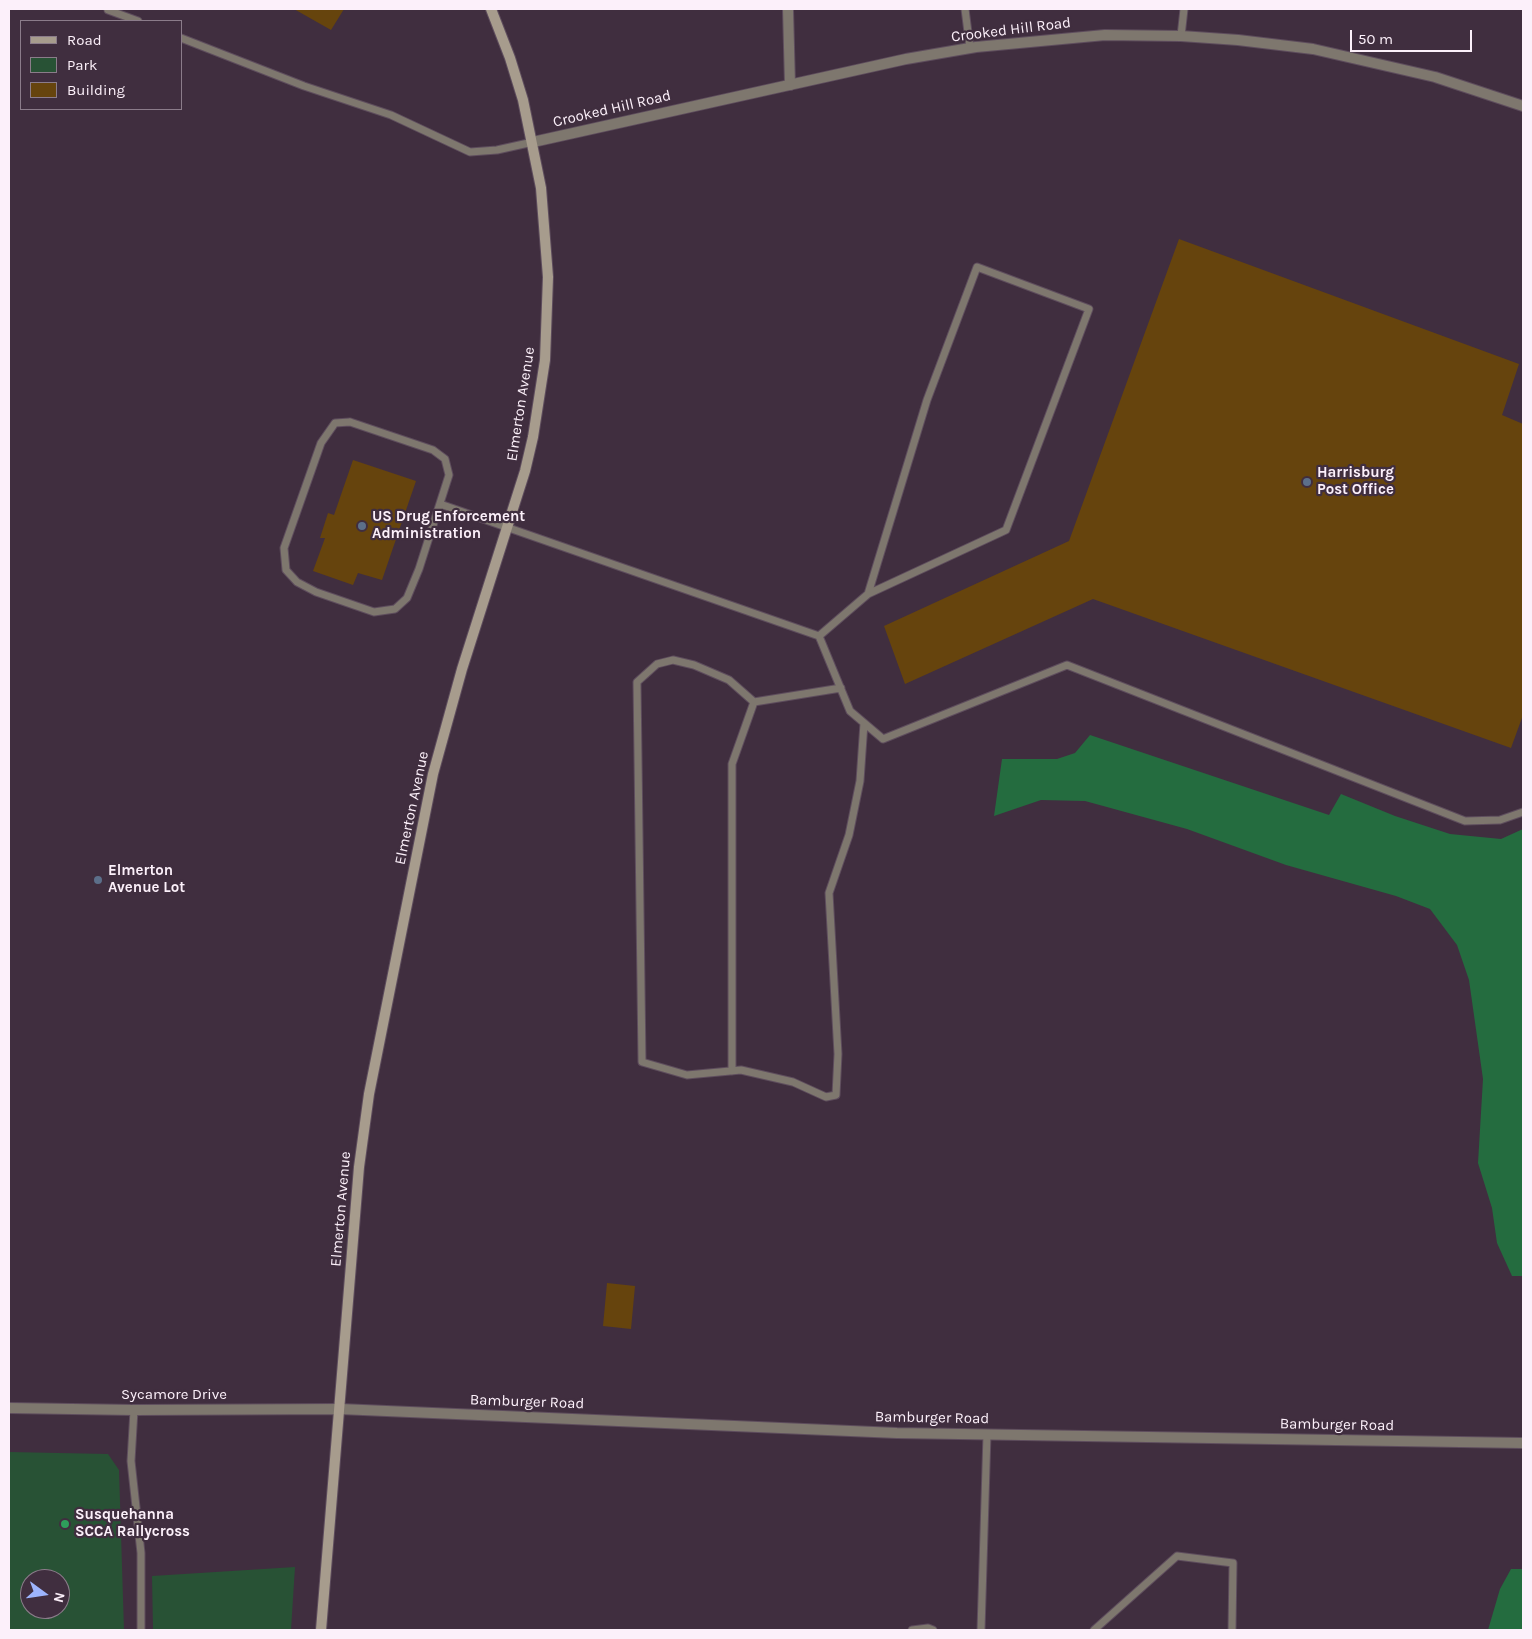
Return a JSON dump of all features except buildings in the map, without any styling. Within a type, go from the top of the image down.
[{"type":"main road","name":"Elmerton Avenue","points":[[321,1630],[359,1167],[369,1094],[433,774],[462,669],[533,438],[546,344],[548,278],[546,229],[533,142],[510,58],[491,9]]},
{"type":"street","points":[[788,9],[790,85]]},
{"type":"street","name":"Crooked Hill Road","points":[[533,142],[906,59],[970,48],[1105,35],[1181,36],[1238,40],[1313,49],[1379,62],[1482,90],[1523,106]]},
{"type":"street","name":"Sycamore Drive","points":[[9,1408],[134,1410],[340,1409]]},
{"type":"street","name":"Bamburger Road","points":[[340,1409],[877,1432],[1523,1443]]},
{"type":"lane","points":[[965,9],[970,48]]},
{"type":"lane","points":[[1181,36],[1184,9]]},
{"type":"lane","points":[[108,10],[135,20]]},
{"type":"lane","points":[[182,38],[304,86],[391,115],[470,152],[497,150],[533,142]]},
{"type":"lane","points":[[819,636],[868,594],[1006,530],[1089,309],[977,267],[927,400],[868,594]]},
{"type":"lane","points":[[350,422],[434,450],[445,459],[449,475],[440,504],[407,598],[395,609],[374,612],[316,592],[296,582],[286,570],[284,548],[321,443],[335,423],[350,422]]},
{"type":"lane","points":[[440,504],[819,636],[850,711],[883,739],[1067,665],[1465,821],[1500,820],[1523,812]]},
{"type":"lane","points":[[841,688],[754,702],[728,680],[694,665],[673,660],[657,664],[637,682],[642,1062],[687,1075],[741,1070],[793,1082],[826,1097],[836,1095],[838,1054],[829,893],[851,826],[860,781],[864,723]]},
{"type":"lane","points":[[732,1071],[732,764],[754,702]]},
{"type":"lane","points":[[134,1410],[131,1461],[141,1553],[141,1630]]},
{"type":"lane","points":[[981,1630],[987,1434]]},
{"type":"lane","points":[[1094,1630],[1177,1556],[1233,1563],[1232,1630]]},
{"type":"lane","points":[[912,1630],[928,1628],[933,1630]]},
{"type":"green space","points":[[1090,735],[1329,815],[1341,794],[1395,816],[1450,834],[1501,839],[1523,829],[1523,1276],[1512,1276],[1497,1243],[1492,1208],[1478,1163],[1483,1079],[1469,980],[1457,945],[1430,909],[1396,896],[1286,865],[1187,829],[1085,801],[1041,800],[994,816],[1002,759],[1057,759],[1075,753]]},
{"type":"green space","name":"Susquehanna SCCA Rallycross","points":[[9,1452],[108,1454],[119,1470],[124,1630],[9,1630]]},
{"type":"green space","points":[[295,1567],[291,1630],[153,1630],[152,1576]]},
{"type":"green space","points":[[1511,1569],[1523,1569],[1523,1630],[1488,1630],[1500,1589]]},
{"type":"place","name":"Harrisburg Post Office","points":[[1307,482]]},
{"type":"place","name":"US Drug Enforcement Administration","points":[[362,526]]},
{"type":"place","name":"Elmerton Avenue Lot","points":[[98,880]]},
{"type":"place","name":"Susquehanna SCCA Rallycross","points":[[65,1524]]}]
